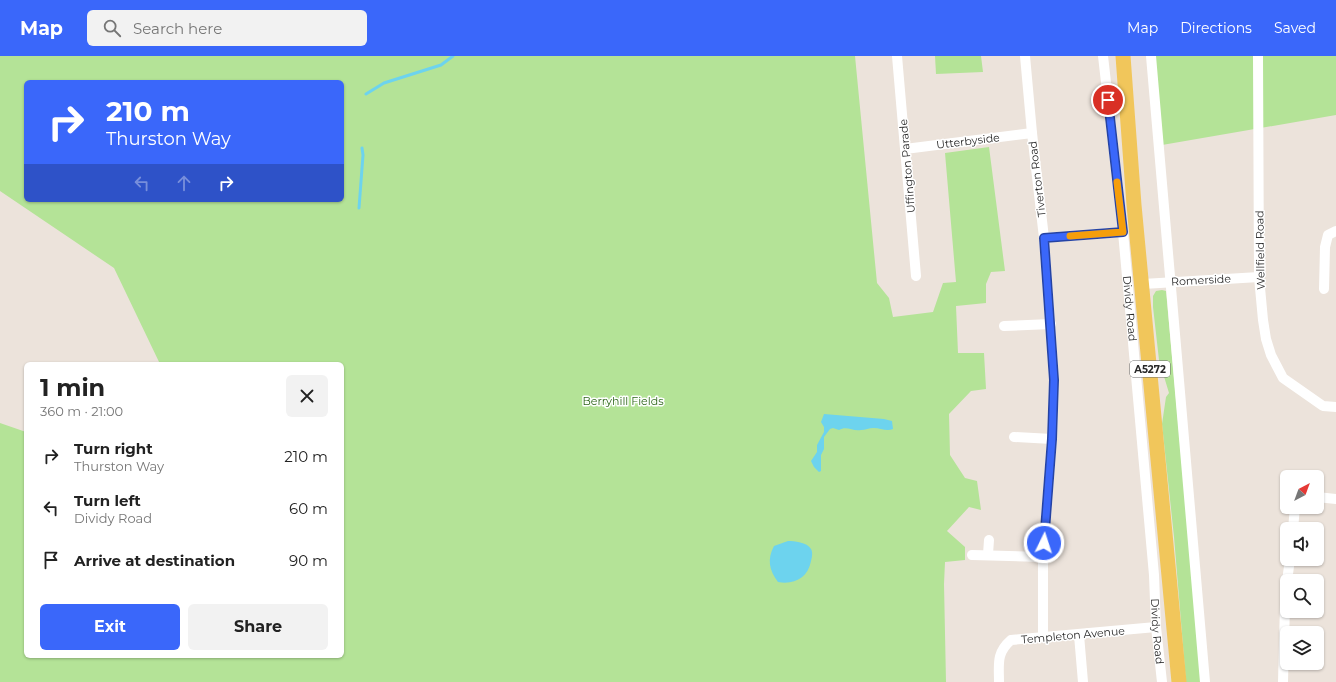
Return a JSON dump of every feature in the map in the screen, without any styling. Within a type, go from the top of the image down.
[{"type":"main road","name":"Dividy Road","points":[[1123,56],[1134,197],[1179,682]]},
{"type":"street","name":"Uffington Parade","points":[[897,56],[916,276]]},
{"type":"street","name":"Tiverton Road","points":[[1025,56],[1044,238],[1054,380],[1052,439],[1043,557],[1043,637]]},
{"type":"street","name":"Dividy Road","points":[[1103,56],[1123,232],[1154,575],[1156,627],[1162,682]]},
{"type":"street","points":[[1151,56],[1205,682]]},
{"type":"street","name":"Wellfield Road","points":[[1258,56],[1259,277],[1266,339],[1271,355],[1283,378],[1323,406],[1336,407]]},
{"type":"street","name":"Utterbyside","points":[[905,149],[1032,133]]},
{"type":"street","points":[[1324,289],[1325,247],[1328,235],[1336,231]]},
{"type":"street","points":[[1044,238],[1123,232]]},
{"type":"street","name":"Romerside","points":[[1143,284],[1259,277]]},
{"type":"street","points":[[1004,326],[1051,324]]},
{"type":"street","points":[[1014,437],[1052,439]]},
{"type":"street","points":[[1324,498],[1336,499]]},
{"type":"street","points":[[988,540],[988,554]]},
{"type":"street","points":[[972,555],[988,554],[1043,557]]},
{"type":"street","points":[[1283,682],[1285,618]]},
{"type":"street","name":"Templeton Avenue","points":[[999,682],[999,658],[1005,646],[1011,640],[1156,627]]},
{"type":"street","points":[[1079,635],[1083,682]]},
{"type":"green space","name":"Berryhill Fields","points":[[0,56],[855,56],[877,283],[889,298],[893,317],[933,312],[943,283],[956,282],[945,153],[989,147],[1005,271],[991,272],[986,284],[986,303],[956,306],[958,353],[984,353],[986,389],[971,391],[949,414],[950,455],[965,478],[977,481],[981,510],[969,507],[947,531],[965,547],[965,560],[945,562],[946,682],[0,682],[0,423],[24,431],[24,658],[344,658],[344,362],[159,362],[114,268],[0,191]]},
{"type":"green space","points":[[935,56],[981,56],[983,72],[936,74]]},
{"type":"green space","points":[[1155,56],[1336,56],[1336,115],[1162,145]]},
{"type":"green space","points":[[1156,291],[1166,291],[1202,682],[1186,682],[1174,537],[1162,424],[1166,397],[1169,393],[1159,360],[1153,307],[1153,296]]},
{"type":"water","points":[[824,414],[884,419],[892,421],[893,429],[830,429],[824,437],[824,449],[821,455],[821,471],[819,472],[811,461],[817,452],[817,445],[824,432],[824,427],[821,422]]},
{"type":"water","points":[[788,541],[800,542],[807,545],[812,552],[811,560],[807,572],[799,579],[784,583],[778,582],[771,569],[770,555],[774,546]]},
{"type":"waterway","points":[[366,94],[384,83],[441,65],[453,56]]},
{"type":"waterway","points":[[359,208],[363,155],[362,148]]},
{"type":"slow traffic","points":[[1070,236],[1123,232],[1117,182]]},
{"type":"route","points":[[1044,543],[1052,439],[1054,380],[1044,238],[1123,232],[1108,100]]}]
